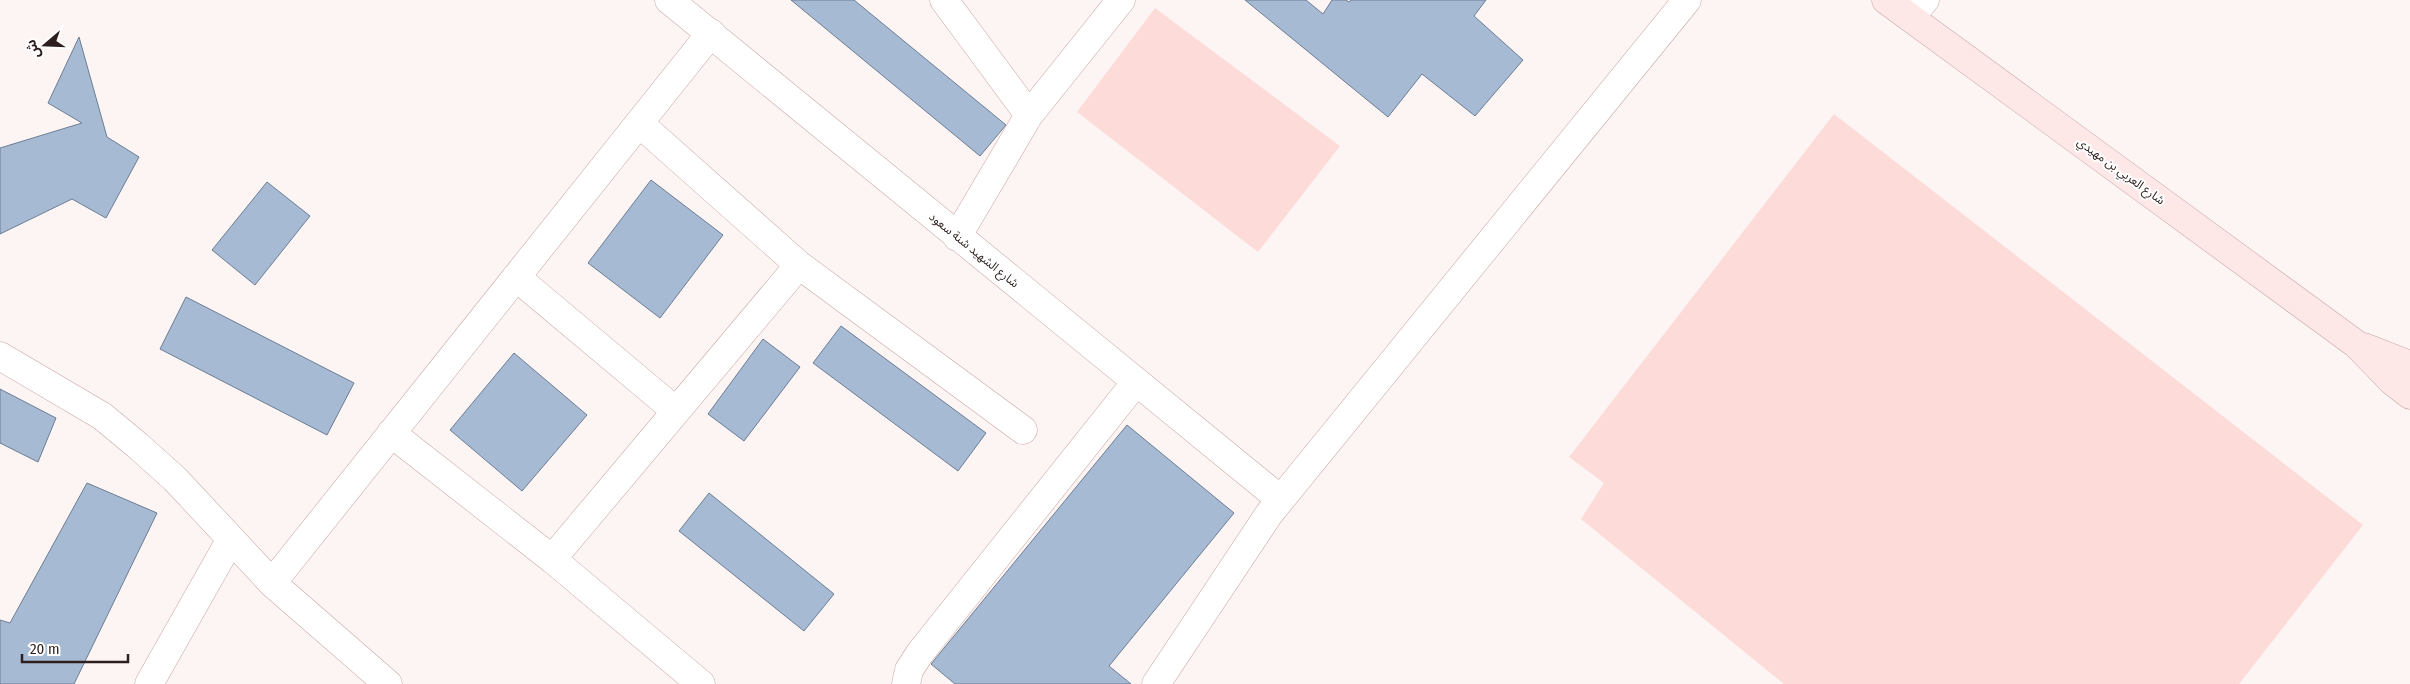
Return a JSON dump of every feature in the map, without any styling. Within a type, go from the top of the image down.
[{"type":"street","name":"شارع الشهيد شنة سعود","points":[[669,0],[1280,499]]},
{"type":"street","points":[[944,0],[1029,115]]},
{"type":"street","points":[[957,237],[1029,115],[1121,0]]},
{"type":"street","points":[[1156,684],[1280,499],[1687,0]]},
{"type":"street","name":"شارع العربي بن مهيدي","points":[[1886,0],[1918,8],[2356,344],[2392,381],[2410,395]]},
{"type":"street","points":[[272,583],[711,33]]},
{"type":"street","points":[[639,123],[799,264],[1024,430]]},
{"type":"street","points":[[552,559],[799,264]]},
{"type":"street","points":[[516,277],[676,411]]},
{"type":"street","name":"شارع العربي بن مهيدي","points":[[2356,344],[2410,365]]},
{"type":"street","points":[[0,356],[102,416],[176,479],[272,583],[388,684]]},
{"type":"street","points":[[906,684],[909,670],[920,653],[1136,382]]},
{"type":"street","points":[[391,433],[552,559],[701,684]]},
{"type":"street","points":[[149,684],[231,539]]},
{"type":"shaded area","points":[[1155,8],[1340,146],[1258,252],[1077,112]]},
{"type":"shaded area","points":[[1834,114],[2363,525],[2239,684],[1784,684],[1581,519],[1604,483],[1569,457]]},
{"type":"building","points":[[791,0],[854,0],[1006,125],[980,156]]},
{"type":"building","points":[[1245,0],[1306,0],[1323,14],[1332,0],[1346,0],[1349,2],[1351,0],[1486,0],[1474,16],[1523,60],[1475,116],[1422,74],[1388,117]]},
{"type":"building","points":[[79,37],[107,137],[139,157],[106,218],[72,199],[0,234],[0,148],[82,123],[48,103]]},
{"type":"building","points":[[651,180],[723,235],[660,318],[588,263]]},
{"type":"building","points":[[267,182],[310,216],[255,285],[212,250]]},
{"type":"building","points":[[186,297],[354,383],[327,435],[160,349]]},
{"type":"building","points":[[841,326],[986,433],[958,471],[813,363]]},
{"type":"building","points":[[763,339],[800,367],[744,441],[708,414]]},
{"type":"building","points":[[514,353],[587,415],[522,491],[450,430]]},
{"type":"building","points":[[0,389],[56,418],[38,462],[0,443]]},
{"type":"building","points":[[1127,425],[1234,513],[1109,666],[1131,684],[955,684],[931,664]]},
{"type":"building","points":[[87,483],[157,513],[74,684],[0,684],[0,620],[10,623]]},
{"type":"building","points":[[709,493],[834,594],[804,631],[679,531]]}]
